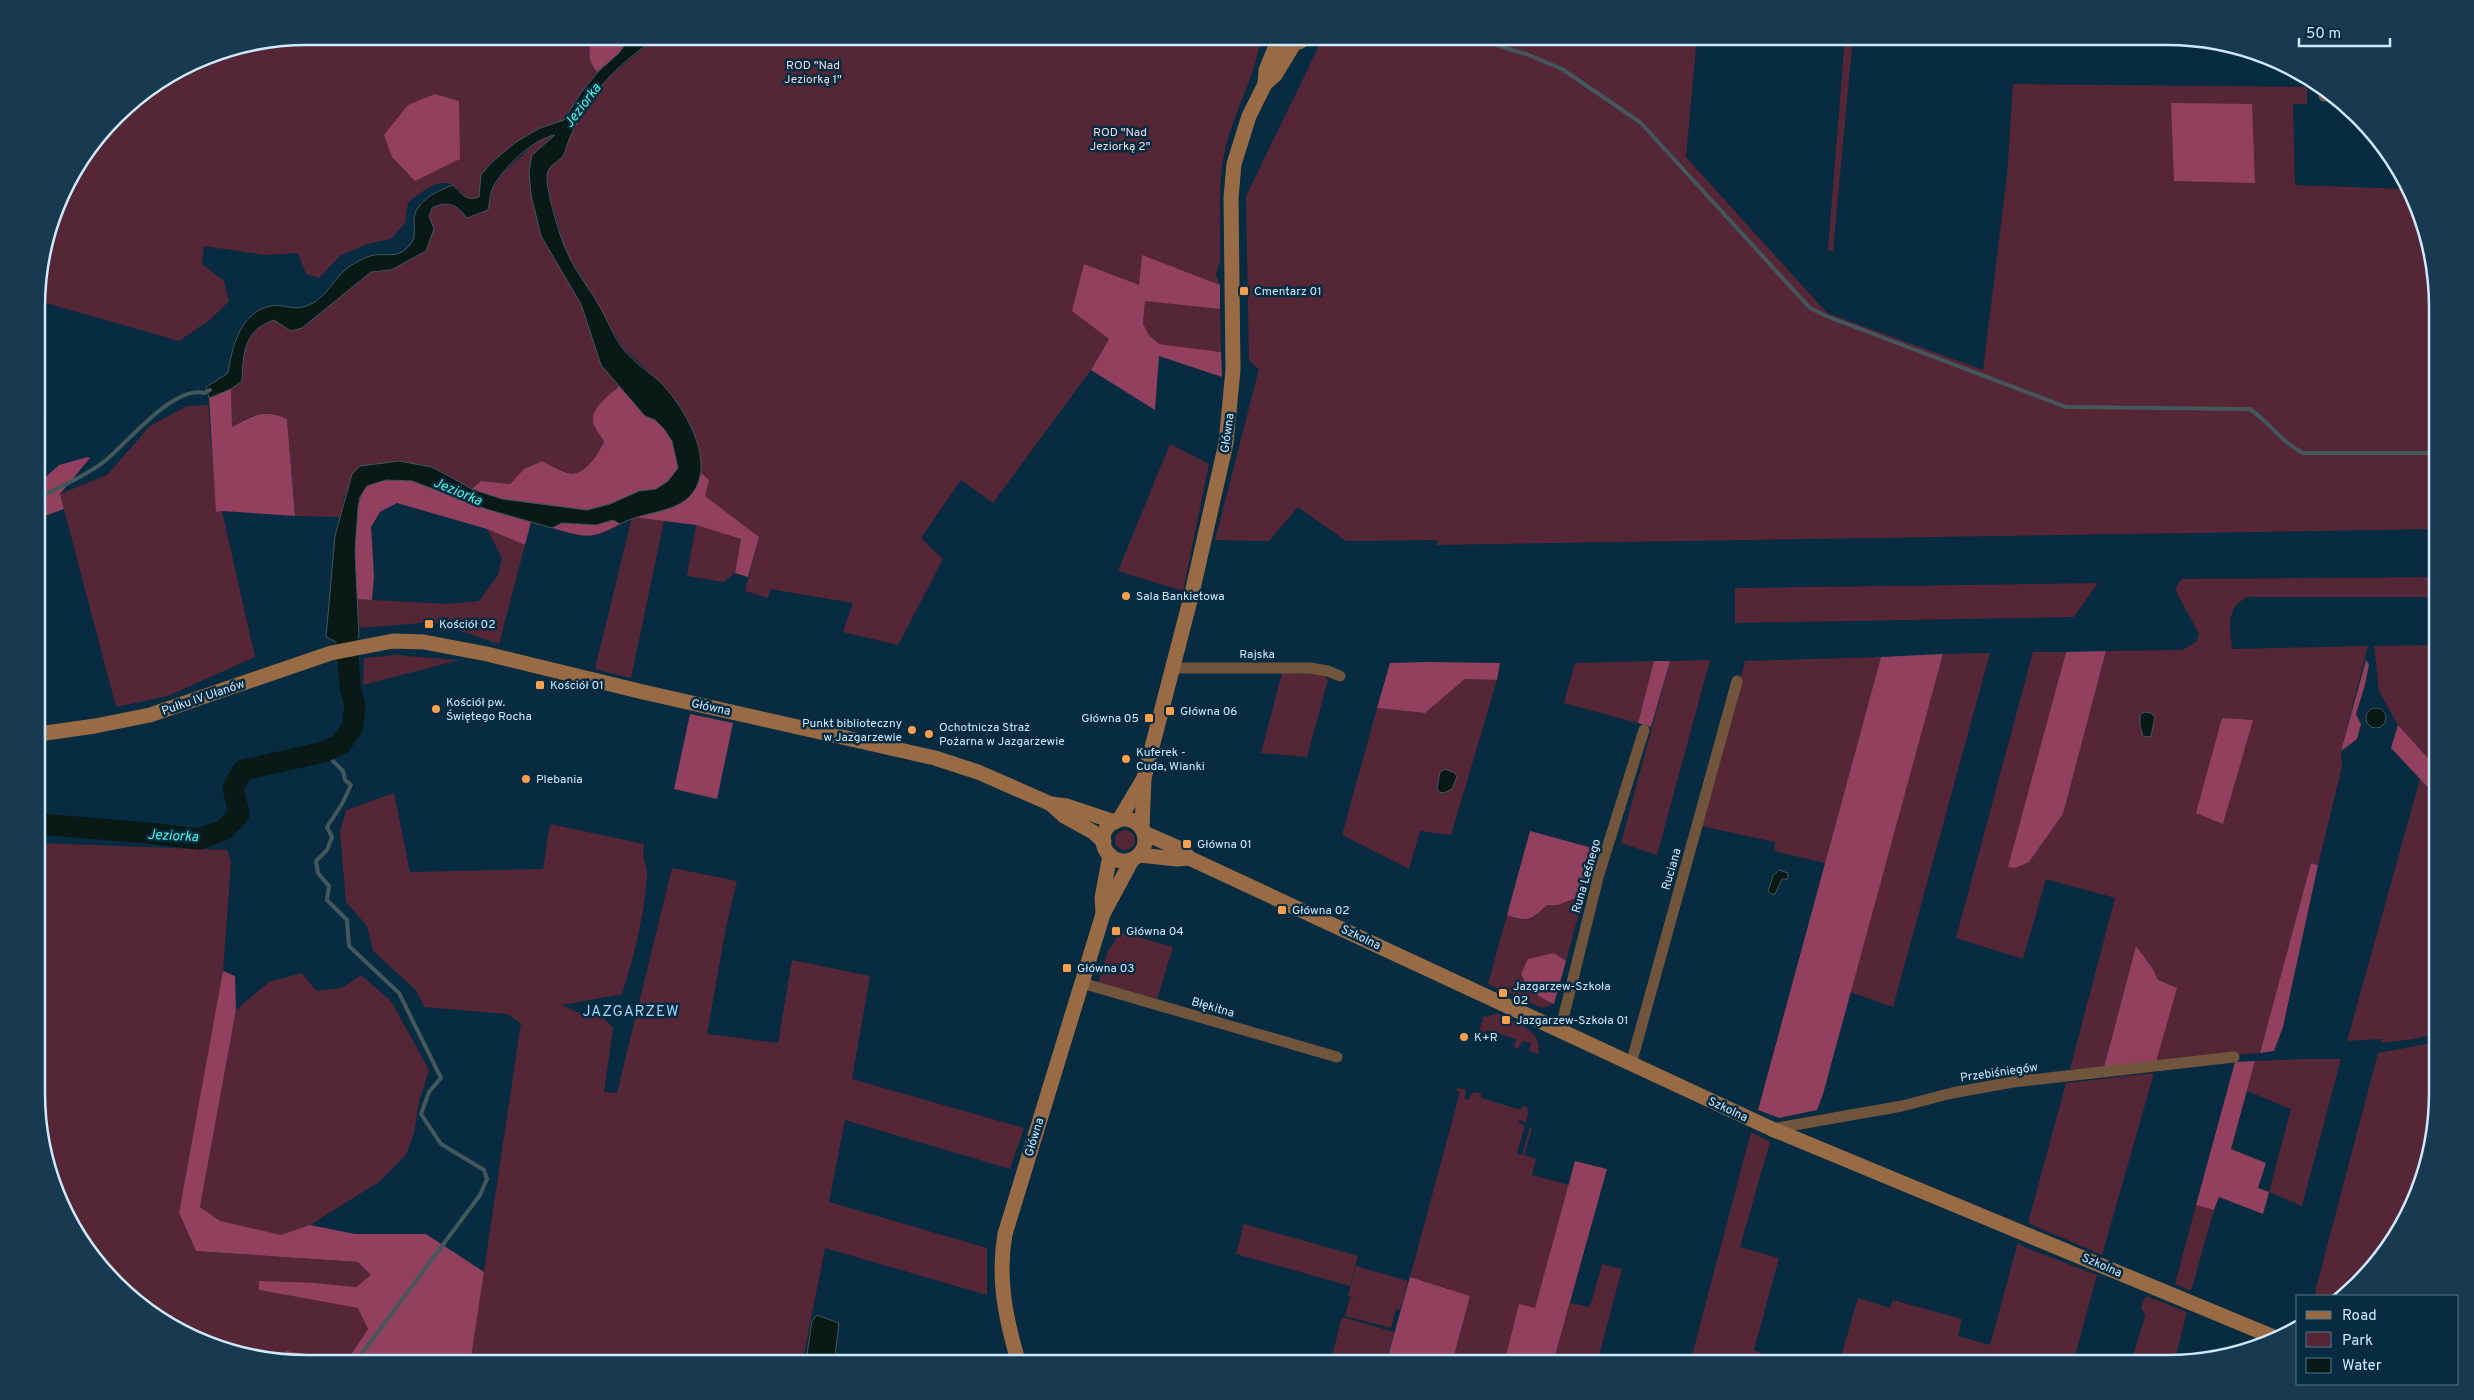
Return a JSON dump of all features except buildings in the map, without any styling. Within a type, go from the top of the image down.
[{"type":"street","name":"Główna","points":[[1143,831],[1144,778],[1226,443],[1233,370],[1231,198],[1234,164],[1244,128],[1265,84],[1275,74],[1288,45]]},
{"type":"street","name":"Główna","points":[[365,645],[393,641],[424,642],[450,646],[643,692],[913,752],[978,772],[1051,804],[1067,806],[1117,821],[1144,778]]},
{"type":"street","name":"Pułku IV Ułanów","points":[[45,733],[95,726],[150,715],[199,700],[319,656],[365,645]]},
{"type":"street","name":"Rajska","points":[[1172,668],[1310,668],[1328,671],[1340,676]]},
{"type":"street","name":"Ruciana","points":[[1631,1064],[1737,681]]},
{"type":"street","name":"Runa Leśnego","points":[[1560,1031],[1599,874],[1644,730]]},
{"type":"street","name":"Główna","points":[[1051,804],[1064,816],[1093,832],[1107,849],[1102,898],[1103,914]]},
{"type":"street","points":[[1117,821],[1132,821],[1143,831],[1145,845],[1135,857],[1123,861],[1107,849],[1105,833],[1117,821]]},
{"type":"street","name":"Szkolna","points":[[1143,831],[1183,850],[1189,858],[1772,1129],[2268,1335]]},
{"type":"street","name":"Główna","points":[[1017,1355],[1003,1298],[1001,1267],[1003,1245],[1010,1214],[1103,914],[1135,857]]},
{"type":"street","name":"Szkolna","points":[[1135,857],[1189,858]]},
{"type":"street","name":"Błękitna","points":[[1082,982],[1337,1058]]},
{"type":"street","name":"Przebiśniegów","points":[[1772,1129],[1902,1106],[1952,1093],[2013,1082],[2234,1057]]},
{"type":"green space","points":[[307,45],[590,45],[589,55],[591,64],[597,72],[564,120],[540,128],[516,142],[481,175],[479,197],[473,199],[466,198],[457,188],[447,183],[441,183],[429,188],[408,203],[405,223],[391,239],[367,244],[340,256],[319,278],[306,274],[298,253],[266,255],[204,246],[202,264],[224,281],[229,301],[211,319],[179,341],[45,303],[47,273],[54,239],[65,207],[80,176],[110,134],[134,110],[161,89],[191,72],[223,59],[273,47]]},
{"type":"green space","points":[[647,45],[1259,45],[1255,65],[1225,150],[1220,191],[1220,261],[1216,275],[1220,285],[1142,256],[1140,285],[1091,370],[993,503],[961,480],[921,538],[943,559],[898,645],[843,632],[853,603],[770,589],[768,598],[745,591],[759,537],[704,496],[709,480],[701,473],[699,449],[659,381],[623,348],[566,252],[550,197],[547,176],[550,166],[563,156],[576,122],[589,101],[607,79]]},
{"type":"green space","points":[[1320,45],[1696,45],[1686,157],[1827,313],[1983,370],[2007,175],[2013,84],[2307,87],[2307,104],[2293,104],[2295,185],[2401,189],[2420,239],[2427,273],[2429,307],[2429,529],[1437,545],[1438,540],[1346,541],[1298,507],[1269,541],[1215,540],[1259,369],[1249,361],[1246,196]]},
{"type":"green space","points":[[1844,45],[1852,45],[1833,251],[1828,250]]},
{"type":"green space","points":[[556,134],[532,155],[529,173],[531,196],[541,236],[581,304],[601,365],[619,386],[599,405],[594,428],[602,435],[604,442],[598,453],[585,469],[573,474],[564,472],[542,461],[524,469],[510,484],[482,481],[472,489],[432,467],[399,461],[344,496],[341,517],[295,516],[287,419],[272,414],[258,414],[232,427],[231,389],[242,381],[243,361],[247,344],[251,337],[256,330],[274,320],[281,323],[325,309],[371,272],[391,270],[434,229],[429,216],[432,208],[442,203],[459,208],[491,200],[492,189],[504,172],[542,137]]},
{"type":"green space","points":[[1145,300],[1220,309],[1221,352],[1159,344],[1149,335],[1143,324]]},
{"type":"green space","points":[[208,405],[217,512],[222,511],[255,657],[168,696],[116,707],[60,494],[107,475],[150,426],[187,406]]},
{"type":"green space","points":[[1170,444],[1209,464],[1183,591],[1118,571]]},
{"type":"green space","points":[[632,517],[664,521],[631,678],[595,669]]},
{"type":"green space","points":[[696,525],[741,539],[735,573],[723,582],[687,576]]},
{"type":"green space","points":[[487,529],[525,545],[499,644],[434,622],[360,628],[356,599],[448,604],[479,601],[498,575],[502,558]]},
{"type":"green space","points":[[2429,577],[2429,597],[2247,597],[2235,607],[2230,619],[2232,649],[2368,646],[2341,751],[2342,767],[2318,865],[2311,863],[2260,1053],[2156,1062],[2158,980],[2153,969],[2136,946],[2103,1071],[2070,1069],[2115,898],[2046,879],[2023,959],[1956,938],[2033,652],[2066,652],[2009,867],[2029,862],[2063,814],[2106,651],[2182,650],[2196,642],[2199,634],[2179,598],[2176,590],[2177,585],[2182,579]],"holes":[[[2221,718],[2252,720],[2223,824]]]},
{"type":"green space","points":[[2098,583],[2074,617],[1735,623],[1735,588]]},
{"type":"green space","points":[[2429,645],[2429,759],[2398,725],[2379,691],[2374,646]]},
{"type":"green space","points":[[1990,653],[1893,1007],[1850,992],[1943,654]]},
{"type":"green space","points":[[396,655],[459,660],[363,685],[364,658]]},
{"type":"green space","points":[[1881,657],[1825,863],[1774,851],[1775,842],[1701,826],[1745,661]]},
{"type":"green space","points":[[1710,660],[1657,855],[1621,843],[1670,661]]},
{"type":"green space","points":[[1654,661],[1638,723],[1564,703],[1575,663]]},
{"type":"green space","points":[[1282,673],[1323,674],[1328,680],[1307,757],[1261,753]]},
{"type":"green space","points":[[1465,679],[1497,680],[1451,835],[1420,831],[1409,869],[1342,835],[1377,708],[1425,713]]},
{"type":"green space","points":[[2420,779],[2429,789],[2429,1035],[2381,1043],[2382,1039],[2347,1041]]},
{"type":"green space","points":[[394,793],[410,872],[543,869],[550,824],[644,844],[643,855],[647,873],[644,907],[622,994],[562,1005],[577,1012],[601,1015],[613,1028],[604,1092],[617,1093],[672,868],[737,881],[726,927],[707,1034],[778,1043],[792,960],[870,976],[852,1079],[1024,1128],[1010,1169],[845,1120],[829,1202],[987,1248],[987,1295],[825,1248],[804,1355],[471,1355],[521,1023],[507,1014],[424,1007],[416,990],[373,951],[367,926],[346,902],[340,832],[346,810]]},
{"type":"green space","points":[[1125,830],[1132,833],[1135,840],[1132,847],[1125,850],[1118,847],[1115,840],[1118,833]]},
{"type":"green space","points":[[45,843],[227,850],[231,862],[222,986],[179,1213],[196,1251],[358,1262],[371,1275],[356,1287],[316,1283],[259,1290],[359,1308],[368,1329],[351,1355],[318,1355],[287,1351],[288,1354],[273,1353],[223,1341],[191,1328],[161,1311],[134,1290],[110,1266],[89,1239],[72,1209],[54,1161],[47,1127],[45,1093]]},
{"type":"green space","points":[[1584,895],[1566,961],[1554,953],[1521,974],[1534,992],[1554,1004],[1543,1008],[1488,984],[1507,915],[1520,919],[1529,919],[1537,915],[1547,905],[1558,905]]},
{"type":"green space","points":[[1120,932],[1173,947],[1157,999],[1098,982],[1107,953]]},
{"type":"green space","points":[[302,973],[316,991],[342,988],[361,975],[391,1001],[429,1070],[419,1102],[414,1133],[406,1155],[379,1182],[310,1225],[281,1235],[223,1223],[200,1207],[236,1010],[269,982]]},
{"type":"green space","points":[[1496,1013],[1519,1024],[1532,1033],[1539,1046],[1538,1054],[1529,1051],[1531,1043],[1523,1041],[1518,1049],[1514,1047],[1516,1039],[1486,1030],[1484,1037],[1480,1037],[1479,1031],[1484,1016],[1488,1017]]},
{"type":"green space","points":[[2429,1043],[2427,1127],[2420,1161],[2409,1193],[2394,1224],[2364,1266],[2334,1295],[2314,1295],[2378,1053]]},
{"type":"green space","points":[[2341,1059],[2302,1206],[2269,1192],[2291,1109],[2247,1091],[2255,1061]]},
{"type":"green space","points":[[2154,1073],[2102,1255],[2028,1223],[2066,1083]]},
{"type":"green space","points":[[1459,1088],[1466,1090],[1465,1099],[1469,1100],[1471,1094],[1475,1092],[1481,1094],[1481,1098],[1521,1110],[1523,1106],[1527,1107],[1526,1122],[1520,1120],[1518,1123],[1525,1125],[1517,1154],[1522,1155],[1530,1127],[1532,1128],[1524,1155],[1536,1159],[1532,1175],[1569,1185],[1535,1309],[1519,1305],[1506,1355],[1454,1355],[1470,1296],[1410,1277],[1460,1092],[1455,1090]]},
{"type":"green space","points":[[1751,1132],[1770,1142],[1740,1247],[1779,1258],[1754,1350],[1765,1355],[1692,1355]]},
{"type":"green space","points":[[2196,1205],[2214,1210],[2191,1291],[2175,1284]]},
{"type":"green space","points":[[1244,1224],[1358,1256],[1350,1286],[1236,1254]]},
{"type":"green space","points":[[2018,1242],[2024,1247],[2097,1275],[2075,1355],[1841,1355],[1858,1298],[1890,1308],[1893,1300],[1962,1319],[1958,1336],[1990,1345]]},
{"type":"green space","points":[[1602,1264],[1622,1269],[1599,1355],[1555,1355],[1570,1303],[1590,1307]]},
{"type":"green space","points":[[1356,1266],[1408,1281],[1400,1310],[1396,1309],[1391,1328],[1345,1316],[1350,1297],[1370,1302],[1348,1296]]},
{"type":"green space","points":[[2146,1296],[2187,1312],[2176,1354],[2133,1355],[2145,1316],[2141,1307]]},
{"type":"green space","points":[[1342,1317],[1394,1332],[1387,1355],[1332,1355]]},
{"type":"shaded area","points":[[625,45],[619,53],[597,72],[591,64],[590,46]]},
{"type":"shaded area","points":[[435,94],[459,101],[460,159],[415,181],[392,157],[384,135],[408,105]]},
{"type":"shaded area","points":[[2171,103],[2252,104],[2255,183],[2174,181]]},
{"type":"shaded area","points":[[1142,255],[1220,285],[1220,309],[1145,301],[1143,324],[1149,335],[1159,344],[1221,352],[1222,377],[1159,356],[1155,410],[1091,370],[1109,339],[1072,311],[1084,264],[1139,285]]},
{"type":"shaded area","points":[[619,386],[645,416],[655,420],[664,429],[672,441],[678,468],[668,481],[656,489],[639,491],[610,504],[587,510],[502,499],[472,489],[481,481],[510,484],[524,469],[542,461],[567,473],[573,474],[585,469],[604,442],[594,425],[594,414],[600,403]]},
{"type":"shaded area","points":[[231,389],[232,427],[258,415],[272,414],[287,419],[295,516],[216,512],[209,398]]},
{"type":"shaded area","points":[[90,458],[60,494],[64,509],[45,516],[45,478],[59,465]]},
{"type":"shaded area","points":[[701,473],[709,480],[705,496],[759,537],[748,577],[735,573],[741,539],[696,525],[632,517],[665,509],[683,500],[696,485]]},
{"type":"shaded area","points":[[386,480],[412,481],[486,509],[531,522],[525,545],[487,529],[397,503],[380,512],[371,527],[374,576],[372,600],[356,599],[356,521],[362,493],[367,486]]},
{"type":"shaded area","points":[[613,520],[620,524],[601,533],[587,536],[552,528],[562,523],[596,525]]},
{"type":"shaded area","points":[[2106,651],[2063,814],[2029,862],[2015,868],[2008,867],[2066,652]]},
{"type":"shaded area","points":[[1943,654],[1823,1094],[1817,1110],[1779,1118],[1758,1110],[1881,657]]},
{"type":"shaded area","points":[[2366,660],[2369,664],[2356,714],[2361,724],[2357,739],[2341,751]]},
{"type":"shaded area","points":[[1654,661],[1670,661],[1651,727],[1638,723]]},
{"type":"shaded area","points":[[1390,663],[1500,663],[1497,680],[1465,679],[1425,713],[1377,708]]},
{"type":"shaded area","points":[[690,714],[733,723],[717,799],[674,789]]},
{"type":"shaded area","points":[[2222,718],[2253,720],[2223,824],[2196,813]]},
{"type":"shaded area","points":[[2398,725],[2429,759],[2429,788],[2391,748]]},
{"type":"shaded area","points":[[1530,831],[1596,849],[1584,895],[1558,905],[1547,905],[1533,917],[1520,919],[1507,915]]},
{"type":"shaded area","points":[[2311,863],[2318,865],[2283,1027],[2274,1051],[2260,1053]]},
{"type":"shaded area","points":[[2136,946],[2153,969],[2158,980],[2177,988],[2156,1062],[2103,1071]]},
{"type":"shaded area","points":[[1554,953],[1566,961],[1554,1004],[1534,992],[1521,974],[1528,959]]},
{"type":"shaded area","points":[[223,971],[235,976],[236,1010],[200,1207],[220,1221],[281,1235],[310,1225],[355,1234],[426,1234],[484,1272],[471,1355],[351,1355],[368,1329],[358,1308],[259,1290],[259,1281],[316,1283],[356,1287],[371,1275],[358,1262],[196,1251],[179,1213]]},
{"type":"shaded area","points":[[2255,1061],[2231,1149],[2266,1163],[2258,1188],[2269,1192],[2263,1214],[2219,1197],[2214,1210],[2196,1205],[2235,1062]]},
{"type":"shaded area","points":[[1575,1161],[1607,1169],[1555,1355],[1506,1355],[1519,1304],[1535,1308]]},
{"type":"shaded area","points":[[1410,1277],[1470,1296],[1454,1355],[1388,1355]]},
{"type":"shaded area","points":[[286,1351],[317,1355],[287,1354]]},
{"type":"water","points":[[625,45],[647,45],[634,54],[599,88],[581,115],[563,156],[549,169],[547,183],[554,214],[567,252],[600,307],[617,340],[632,358],[667,390],[686,417],[699,447],[701,463],[700,478],[694,491],[679,504],[620,524],[613,520],[596,525],[562,523],[552,528],[486,509],[412,481],[386,480],[367,486],[360,497],[355,551],[359,637],[336,642],[326,637],[335,536],[352,474],[360,466],[399,461],[432,467],[472,489],[502,499],[587,510],[610,504],[639,491],[656,489],[668,481],[678,468],[672,441],[664,429],[655,420],[645,416],[601,365],[581,304],[541,236],[531,195],[529,172],[532,155],[555,135],[529,148],[504,171],[492,189],[488,210],[467,218],[452,205],[443,204],[432,208],[429,216],[434,229],[426,251],[391,270],[371,272],[302,328],[291,331],[274,320],[264,324],[256,330],[247,344],[243,361],[242,381],[231,389],[209,398],[206,387],[228,373],[239,332],[251,316],[260,310],[275,305],[295,308],[305,307],[322,296],[341,273],[354,263],[374,255],[393,255],[402,252],[413,240],[416,211],[427,198],[437,192],[453,185],[467,198],[479,197],[481,175],[491,163],[516,142],[540,128],[564,120],[581,93],[598,72],[619,53]]},
{"type":"water","points":[[2376,708],[2383,711],[2386,718],[2383,725],[2376,728],[2369,725],[2366,718],[2369,711]]},
{"type":"water","points":[[2144,712],[2151,713],[2155,717],[2151,736],[2147,737],[2143,736],[2140,725],[2140,715]]},
{"type":"water","points":[[1445,769],[1455,773],[1457,777],[1452,789],[1444,793],[1439,792],[1437,788],[1440,772]]},
{"type":"water","points":[[1779,870],[1788,873],[1788,879],[1782,879],[1775,894],[1771,894],[1768,891],[1773,876]]},
{"type":"water","points":[[817,1315],[839,1323],[835,1355],[807,1355],[812,1321]]},
{"type":"waterway","points":[[1496,45],[1526,54],[1562,69],[1640,122],[1810,308],[1826,316],[2066,407],[2250,409],[2295,449],[2303,453],[2429,453]]},
{"type":"waterway","points":[[45,495],[99,466],[166,406],[192,393],[204,393],[210,390]]},
{"type":"waterway","name":"Jeziorka","points":[[45,824],[198,839],[224,830],[239,814],[233,788],[243,770],[324,752],[341,744],[352,728],[355,706],[350,687],[345,612]]},
{"type":"waterway","points":[[324,752],[343,771],[345,780],[351,785],[342,804],[327,827],[332,837],[327,850],[316,861],[318,873],[329,886],[327,900],[347,920],[349,946],[399,993],[441,1078],[429,1092],[421,1114],[441,1144],[484,1170],[487,1179],[480,1195],[361,1355]]},
{"type":"place","name":"Cmentarz 01","points":[[1244,291]]},
{"type":"place","name":"Sala Bankietowa","points":[[1126,596]]},
{"type":"place","name":"Kościół 02","points":[[429,624]]},
{"type":"place","name":"Kościół 01","points":[[540,685]]},
{"type":"place","name":"Kościół pw. Świętego Rocha","points":[[436,709]]},
{"type":"place","name":"Główna 06","points":[[1170,711]]},
{"type":"place","name":"Główna 05","points":[[1149,718]]},
{"type":"place","name":"Punkt biblioteczny w Jazgarzewie","points":[[912,730]]},
{"type":"place","name":"Ochotnicza Straż Pożarna w Jazgarzewie","points":[[929,734]]},
{"type":"place","name":"Kuferek - Cuda, Wianki","points":[[1126,759]]},
{"type":"place","name":"Plebania","points":[[526,779]]},
{"type":"place","name":"Główna 01","points":[[1187,844]]},
{"type":"place","name":"Główna 02","points":[[1282,910]]},
{"type":"place","name":"Główna 04","points":[[1116,931]]},
{"type":"place","name":"Główna 03","points":[[1067,968]]},
{"type":"place","name":"Jazgarzew-Szkoła 02","points":[[1503,993]]},
{"type":"place","name":"Jazgarzew-Szkoła 01","points":[[1506,1020]]},
{"type":"place","name":"K+R","points":[[1464,1037]]},
{"type":"district","name":"JAZGARZEW","points":[[631,1011]]},
{"type":"park label","name":"ROD \"Nad Jeziorką 1\"","points":[[813,72]]},
{"type":"park label","name":"ROD \"Nad Jeziorką 2\"","points":[[1120,139]]}]
